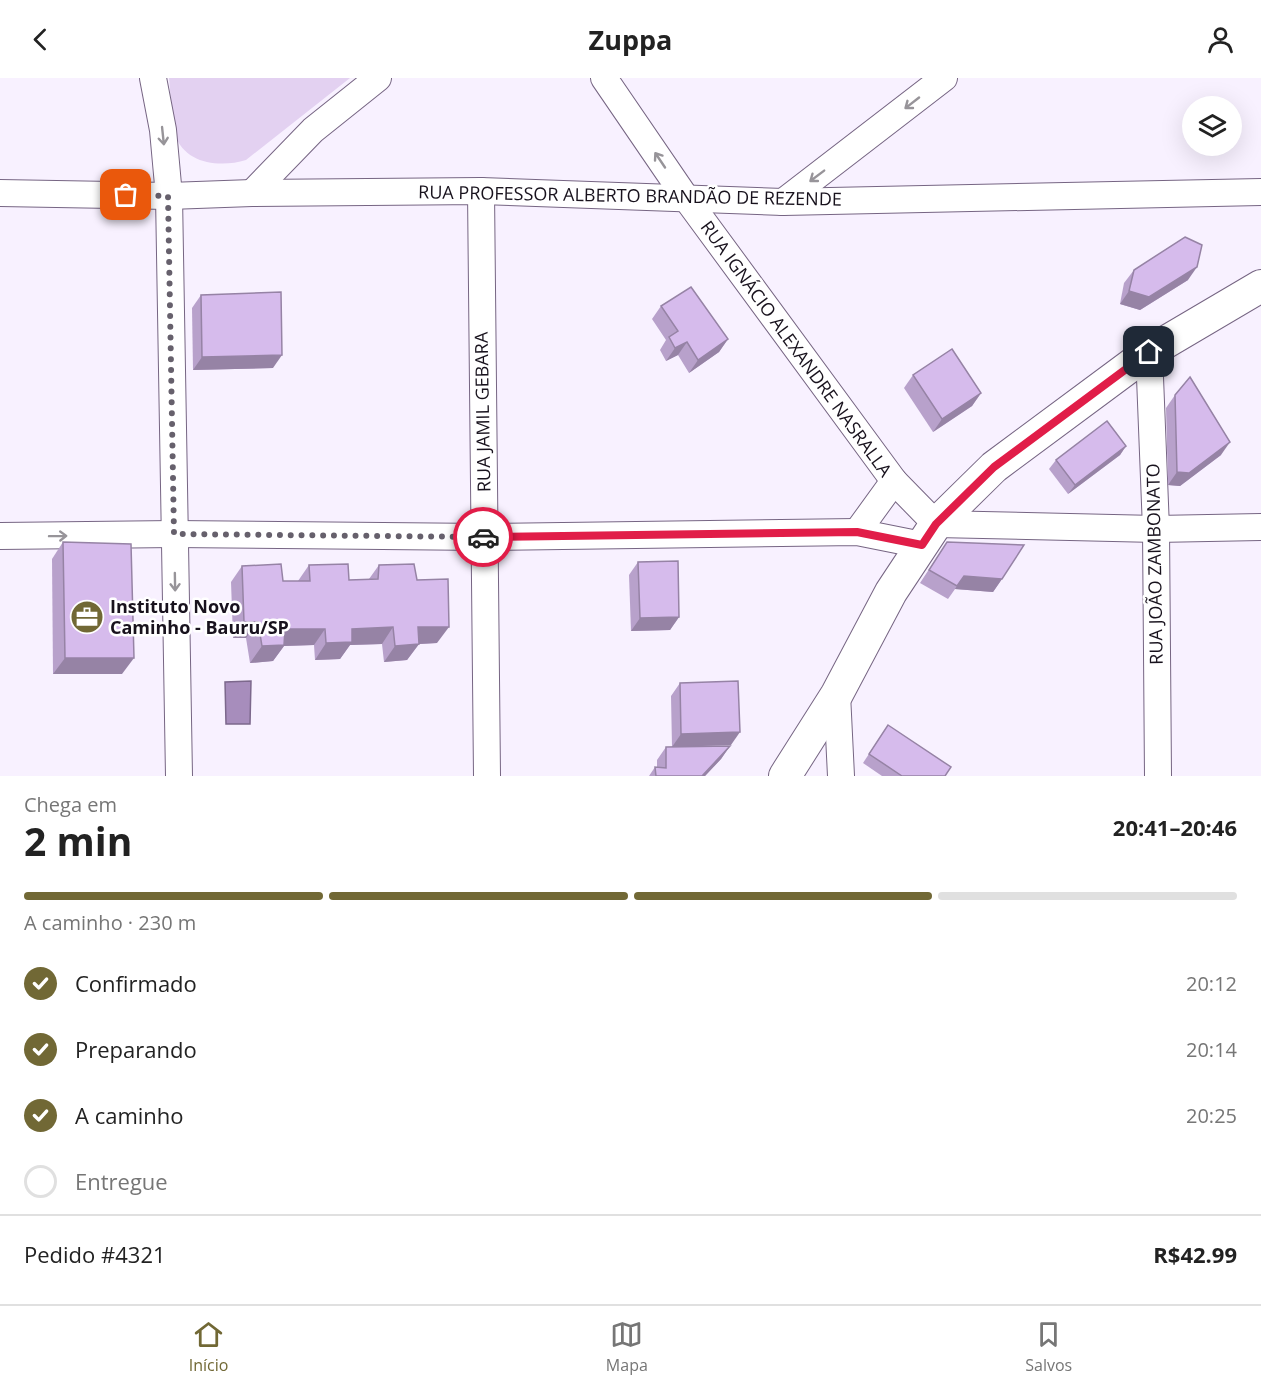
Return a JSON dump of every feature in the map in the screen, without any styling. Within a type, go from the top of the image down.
[{"type":"street","points":[[153,78],[163,130],[168,196],[179,776]]},
{"type":"street","points":[[252,193],[313,130],[378,78]]},
{"type":"street","name":"RUA IGNÁCIO ALEXANDRE NASRALLA","points":[[604,78],[686,198],[894,481],[929,535]]},
{"type":"street","points":[[783,202],[944,78]]},
{"type":"street","points":[[845,200],[844,189],[850,170],[880,128]]},
{"type":"street","name":"RUA PROFESSOR ALBERTO BRANDÃO DE REZENDE","points":[[0,193],[168,196],[481,191],[783,202],[1261,192]]},
{"type":"street","name":"RUA JAMIL GEBARA","points":[[481,191],[487,776]]},
{"type":"street","points":[[785,776],[837,694],[891,592],[929,535],[994,467],[1149,352],[1261,286]]},
{"type":"street","name":"RUA JOÃO ZAMBONATO","points":[[1149,352],[1156,529],[1158,776]]},
{"type":"street","points":[[857,532],[894,481]]},
{"type":"street","points":[[0,536],[174,534],[484,537],[857,532],[929,535],[1261,527]]},
{"type":"street","points":[[837,694],[841,776]]},
{"type":"shaded area","points":[[169,78],[350,78],[246,160],[225,164],[195,158],[180,144],[172,121]]},
{"type":"shaded area","points":[[251,681],[250,724],[226,724],[225,682]]},
{"type":"building","points":[[1185,237],[1202,245],[1197,267],[1149,297],[1129,291],[1134,270]]},
{"type":"building","points":[[691,287],[728,339],[698,360],[687,342],[675,348],[669,337],[678,331],[661,306]]},
{"type":"building","points":[[281,292],[282,355],[202,357],[201,295]]},
{"type":"building","points":[[952,349],[981,393],[942,419],[913,375]]},
{"type":"building","points":[[1190,377],[1230,442],[1189,473],[1177,472],[1175,395]]},
{"type":"building","points":[[1107,421],[1126,446],[1075,485],[1056,460]]},
{"type":"building","name":"Instituto Novo Caminho - Bauru/SP","points":[[63,542],[131,544],[134,658],[65,658]]},
{"type":"building","points":[[947,542],[1024,545],[1002,579],[964,576],[957,586],[929,570]]},
{"type":"building","points":[[678,561],[679,617],[640,618],[638,562]]},
{"type":"building","points":[[281,564],[283,581],[310,581],[309,565],[348,564],[349,580],[378,579],[379,565],[414,564],[417,580],[448,579],[449,627],[418,627],[419,644],[395,646],[393,627],[352,629],[352,642],[326,643],[325,629],[285,629],[284,645],[262,646],[258,622],[244,622],[242,566]]},
{"type":"building","points":[[738,681],[740,732],[681,734],[680,683]]},
{"type":"building","points":[[888,725],[951,767],[945,776],[902,776],[869,754]]},
{"type":"building","points":[[730,746],[702,776],[656,776],[655,767],[666,768],[666,747]]},
{"type":"way so far","points":[[126,195],[168,196],[174,534],[483,537]]},
{"type":"place","name":"Instituto Novo Caminho - Bauru/SP","points":[[87,617]]},
{"type":"route","points":[[483,537],[857,532],[922,545],[936,524],[994,467],[1149,352]]}]
